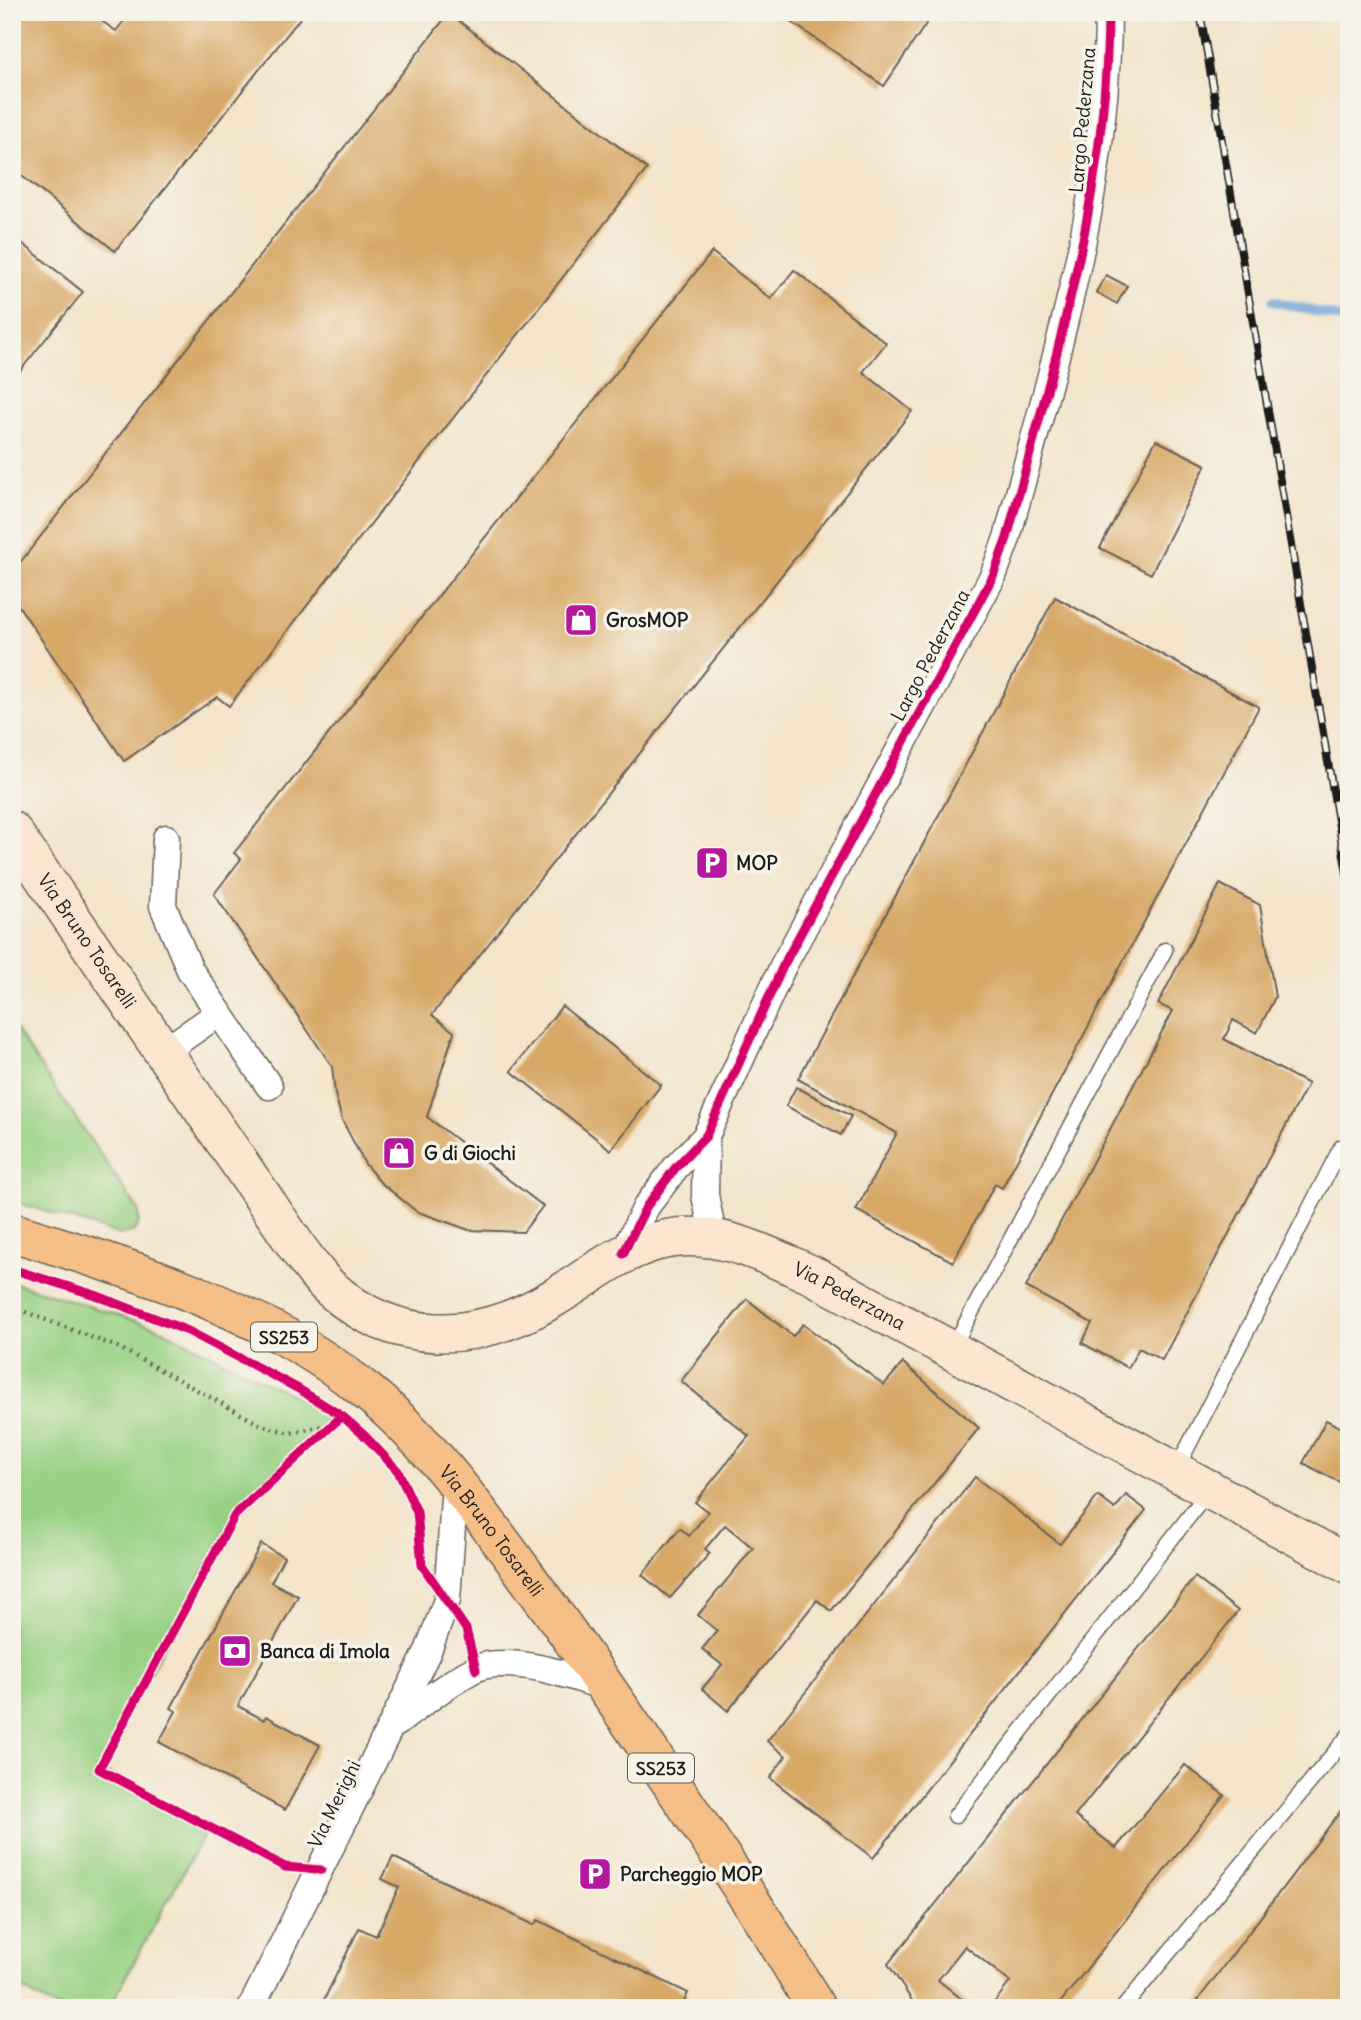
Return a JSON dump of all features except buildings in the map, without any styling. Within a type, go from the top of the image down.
[{"type":"main road","name":"Via Bruno Tosarelli","points":[[12,831],[299,1250],[329,1287]]},
{"type":"main road","name":"Via Bruno Tosarelli","points":[[12,1232],[184,1290],[316,1355],[393,1414],[455,1483],[608,1688],[787,1955],[816,2008]]},
{"type":"main road","name":"Via Pederzana","points":[[329,1287],[387,1322],[440,1334],[466,1332],[488,1329],[519,1317],[622,1255],[667,1239],[714,1240],[763,1253],[814,1276],[1349,1565]]},
{"type":"street","name":"Largo Pederzana","points":[[622,1255],[646,1207],[676,1167],[706,1136],[783,966],[993,576],[1007,538],[1070,302],[1092,201],[1103,130],[1108,12]]},
{"type":"street","points":[[166,838],[163,906],[190,970],[269,1086]]},
{"type":"street","points":[[163,1052],[219,1013]]},
{"type":"street","name":"Largo Pederzana","points":[[706,1136],[705,1195],[714,1240]]},
{"type":"street","name":"Via Merighi","points":[[251,2008],[426,1657],[447,1600],[455,1483]]},
{"type":"street","name":"Via Merighi","points":[[390,1728],[431,1696],[485,1665],[540,1667],[608,1688]]},
{"type":"lane","points":[[951,1350],[1166,950]]},
{"type":"lane","points":[[1175,1471],[1341,1147]]},
{"type":"lane","points":[[955,1816],[1209,1490]]},
{"type":"lane","points":[[1123,2008],[1349,1735]]},
{"type":"path","points":[[12,1307],[120,1348],[261,1425],[290,1433],[332,1424]]},
{"type":"path","points":[[313,1442],[342,1416]]},
{"type":"green space","points":[[12,1025],[139,1211],[139,1222],[134,1231],[121,1235],[12,1201]]},
{"type":"green space","points":[[12,1282],[159,1328],[300,1399],[332,1424],[234,1515],[99,1768],[208,1827],[109,2008],[56,2008],[12,1984]]},
{"type":"waterway","points":[[1273,301],[1349,320]]},
{"type":"railway","points":[[1200,12],[1349,885]]},
{"type":"cycle path","points":[[623,1254],[646,1207],[676,1167],[706,1136],[783,966],[993,576],[1007,538],[1075,278],[1099,146],[1106,79],[1108,12]]},
{"type":"cycle path","points":[[12,1269],[95,1295],[188,1331],[297,1388],[342,1416],[398,1471],[417,1512],[422,1565],[466,1629],[476,1670]]},
{"type":"cycle path","points":[[321,1870],[285,1867],[99,1769],[235,1515],[342,1416]]},
{"type":"place","name":"GrosMOP","points":[[581,620]]},
{"type":"place","name":"MOP","points":[[712,863]]},
{"type":"place","name":"G di Giochi","points":[[399,1153]]},
{"type":"place","name":"Banca di Imola","points":[[235,1651]]},
{"type":"place","name":"Parcheggio MOP","points":[[595,1874]]}]
